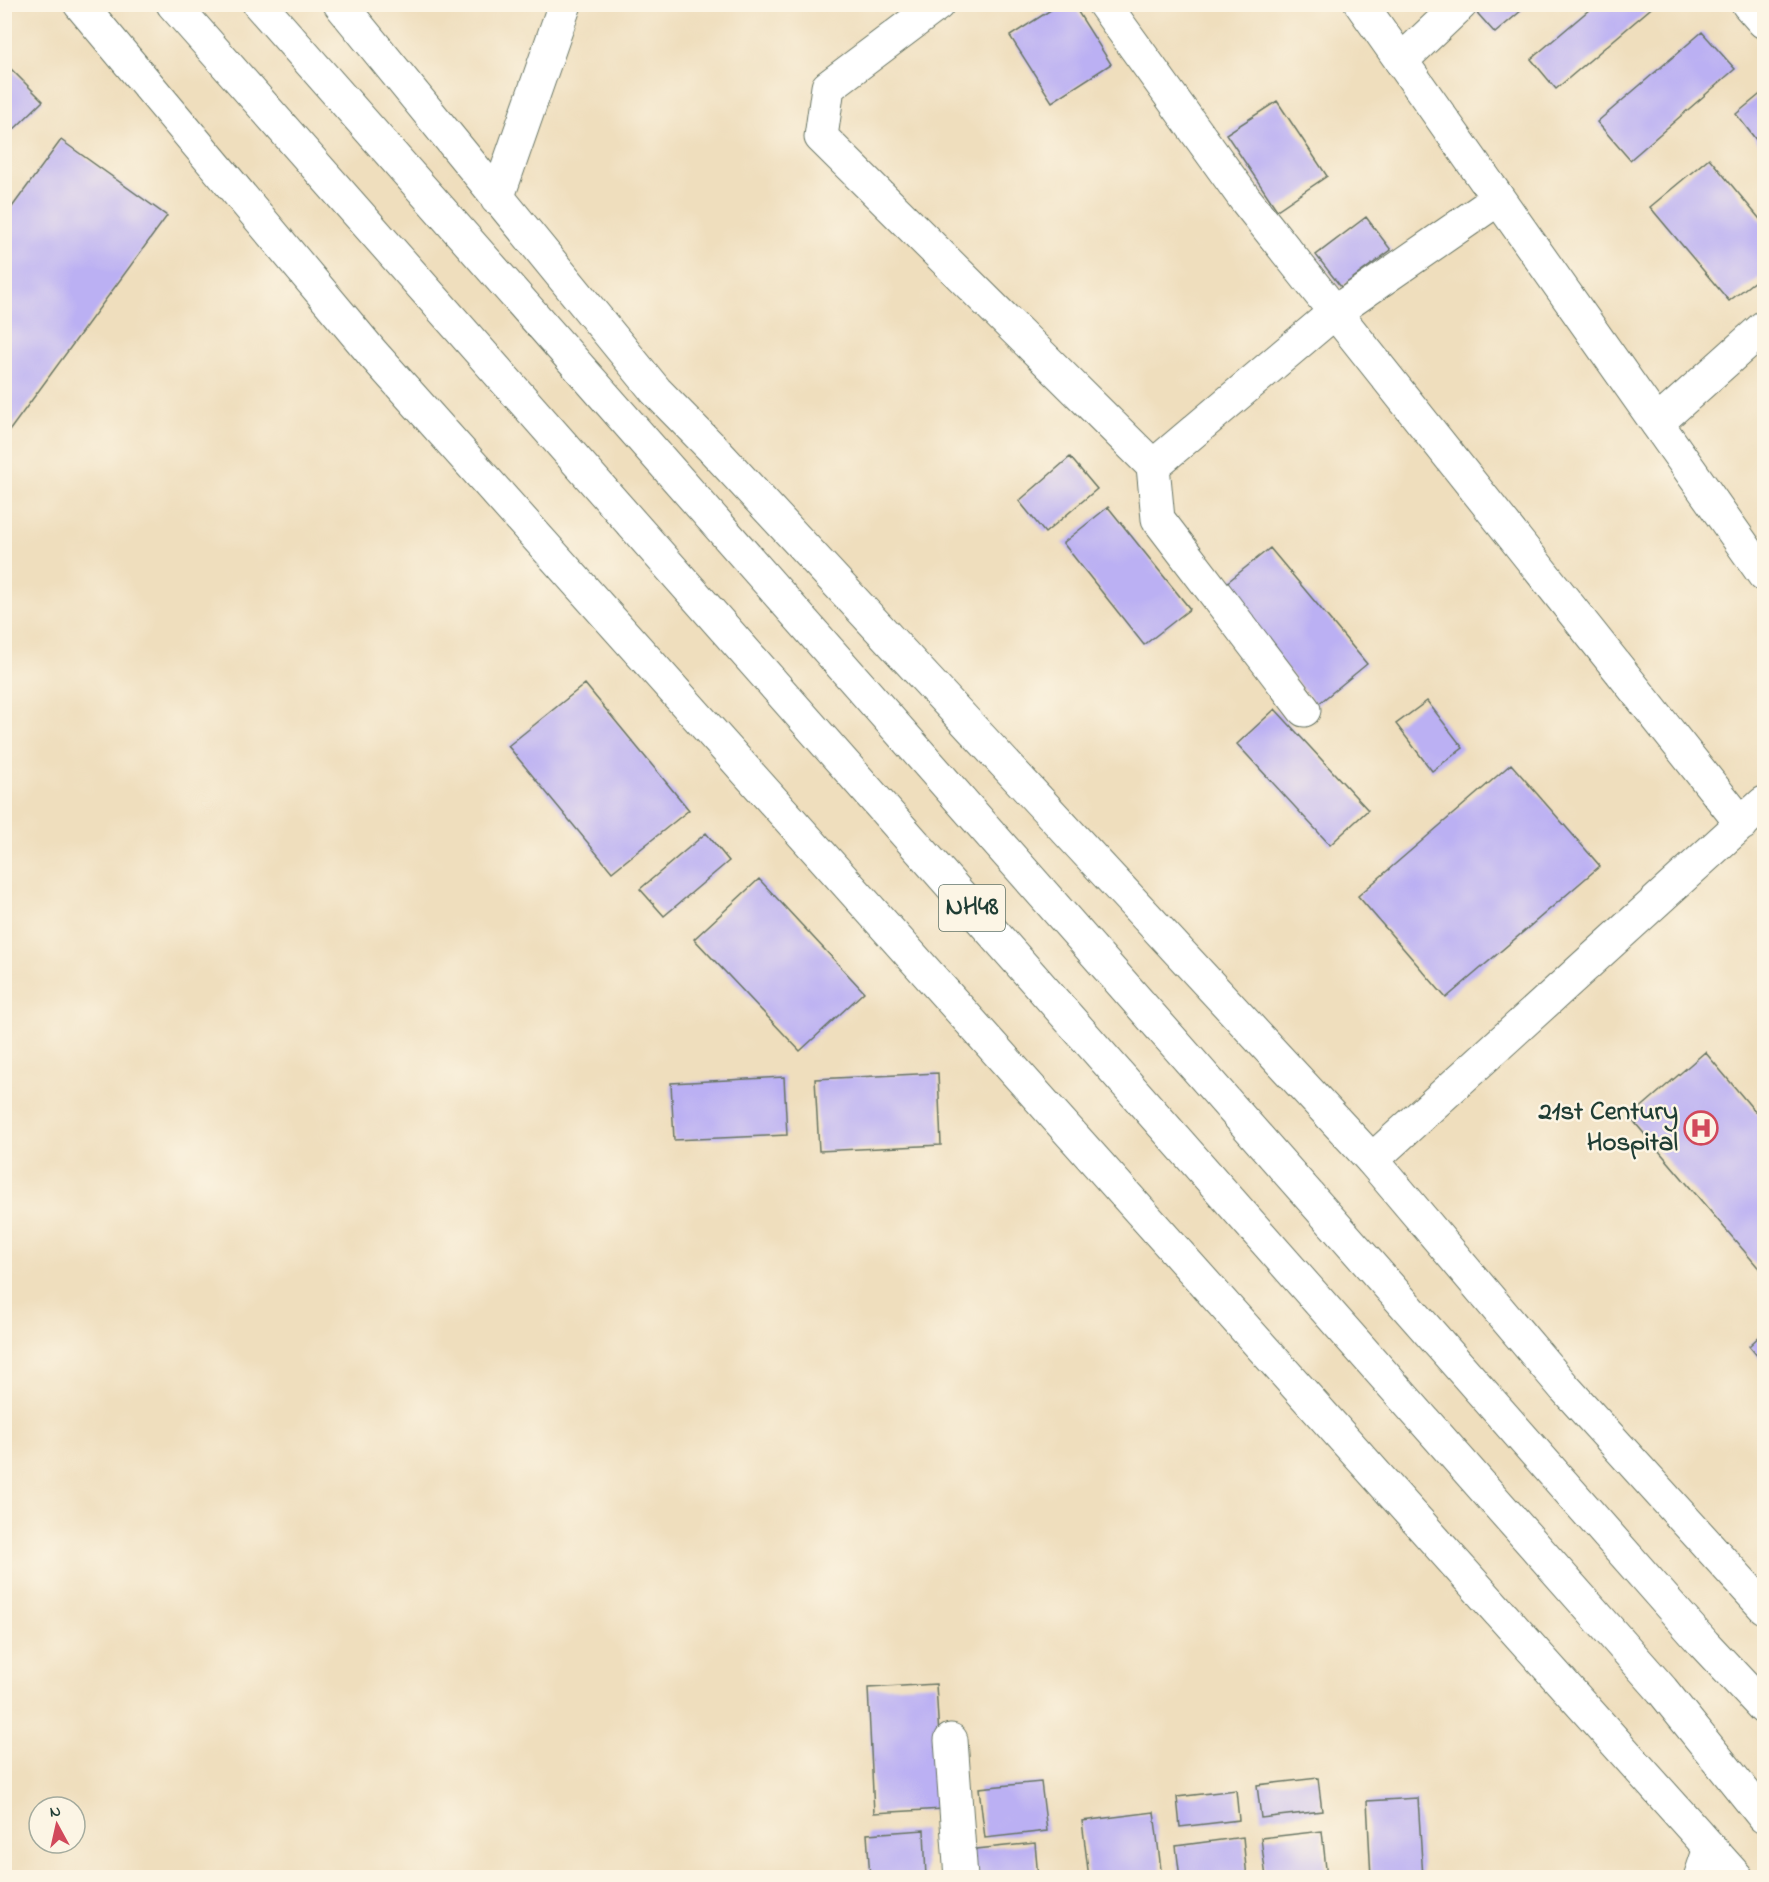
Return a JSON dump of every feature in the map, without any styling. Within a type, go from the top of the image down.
[{"type":"main road","points":[[80,4],[373,354],[1705,1863],[1737,1878]]},
{"type":"main road","name":"NH48","points":[[173,4],[1662,1690],[1764,1817]]},
{"type":"main road","name":"NH48","points":[[259,4],[1649,1581],[1764,1708]]},
{"type":"main road","points":[[340,4],[656,391],[713,449],[1372,1160],[1564,1387],[1764,1607]]},
{"type":"main road","points":[[497,198],[565,4]]},
{"type":"main road","points":[[938,4],[828,87],[821,137],[1153,466],[1158,519],[1304,710]]},
{"type":"main road","points":[[1104,4],[1245,199],[1335,312],[1753,814],[1372,1160]]},
{"type":"main road","points":[[1361,4],[1764,575]]},
{"type":"main road","points":[[1401,62],[1461,4]]},
{"type":"main road","points":[[1748,4],[1764,22]]},
{"type":"main road","points":[[1153,466],[1335,312],[1498,199]]},
{"type":"main road","points":[[1657,423],[1764,327]]},
{"type":"main road","points":[[951,1740],[961,1878]]},
{"type":"building","points":[[1060,4],[1073,4],[1111,64],[1052,102],[1010,36]]},
{"type":"building","points":[[1473,4],[1529,4],[1495,33],[1471,6]]},
{"type":"building","points":[[1596,4],[1656,4],[1556,89],[1531,59]]},
{"type":"building","points":[[1702,32],[1735,69],[1630,160],[1597,122]]},
{"type":"building","points":[[4,62],[43,101],[4,139]]},
{"type":"building","points":[[1764,91],[1764,150],[1736,114]]},
{"type":"building","points":[[1277,101],[1327,176],[1277,210],[1226,134]]},
{"type":"building","points":[[61,140],[167,216],[4,438],[4,218]]},
{"type":"building","points":[[1709,158],[1764,224],[1764,274],[1729,301],[1650,207]]},
{"type":"building","points":[[1366,217],[1391,250],[1341,287],[1316,255]]},
{"type":"building","points":[[1070,457],[1097,489],[1045,533],[1019,501]]},
{"type":"building","points":[[1108,507],[1190,609],[1144,645],[1063,543]]},
{"type":"building","points":[[1270,548],[1367,664],[1317,705],[1220,588]]},
{"type":"building","points":[[585,684],[689,810],[612,872],[508,746]]},
{"type":"building","points":[[1427,701],[1463,748],[1432,771],[1396,724]]},
{"type":"building","points":[[1275,709],[1368,810],[1330,845],[1237,744]]},
{"type":"building","points":[[1511,764],[1600,866],[1446,998],[1358,896]]},
{"type":"building","points":[[706,833],[729,861],[664,916],[640,889]]},
{"type":"building","points":[[759,879],[864,992],[800,1051],[694,939]]},
{"type":"building","points":[[1705,1052],[1764,1122],[1764,1270],[1762,1272],[1630,1117]]},
{"type":"building","points":[[938,1073],[941,1145],[819,1151],[815,1079]]},
{"type":"building","points":[[784,1077],[787,1135],[674,1140],[671,1083]]},
{"type":"building","points":[[1764,1332],[1764,1364],[1749,1346]]},
{"type":"building","points":[[936,1684],[943,1809],[874,1813],[868,1688]]},
{"type":"building","points":[[1318,1778],[1322,1811],[1261,1818],[1257,1785]]},
{"type":"building","points":[[1041,1782],[1047,1831],[985,1838],[979,1788]]},
{"type":"building","points":[[1236,1790],[1239,1820],[1180,1827],[1177,1797]]},
{"type":"building","points":[[1418,1798],[1423,1878],[1371,1878],[1367,1801]]},
{"type":"building","points":[[1154,1812],[1162,1878],[1089,1878],[1082,1821]]},
{"type":"building","points":[[924,1830],[926,1878],[870,1878],[867,1834]]},
{"type":"building","points":[[1322,1831],[1327,1878],[1266,1878],[1261,1838]]},
{"type":"building","points":[[1243,1837],[1247,1878],[1180,1878],[1176,1846]]},
{"type":"building","points":[[1035,1843],[1038,1878],[969,1878],[967,1850]]},
{"type":"place","name":"21st Century Hospital","points":[[1701,1128]]}]
